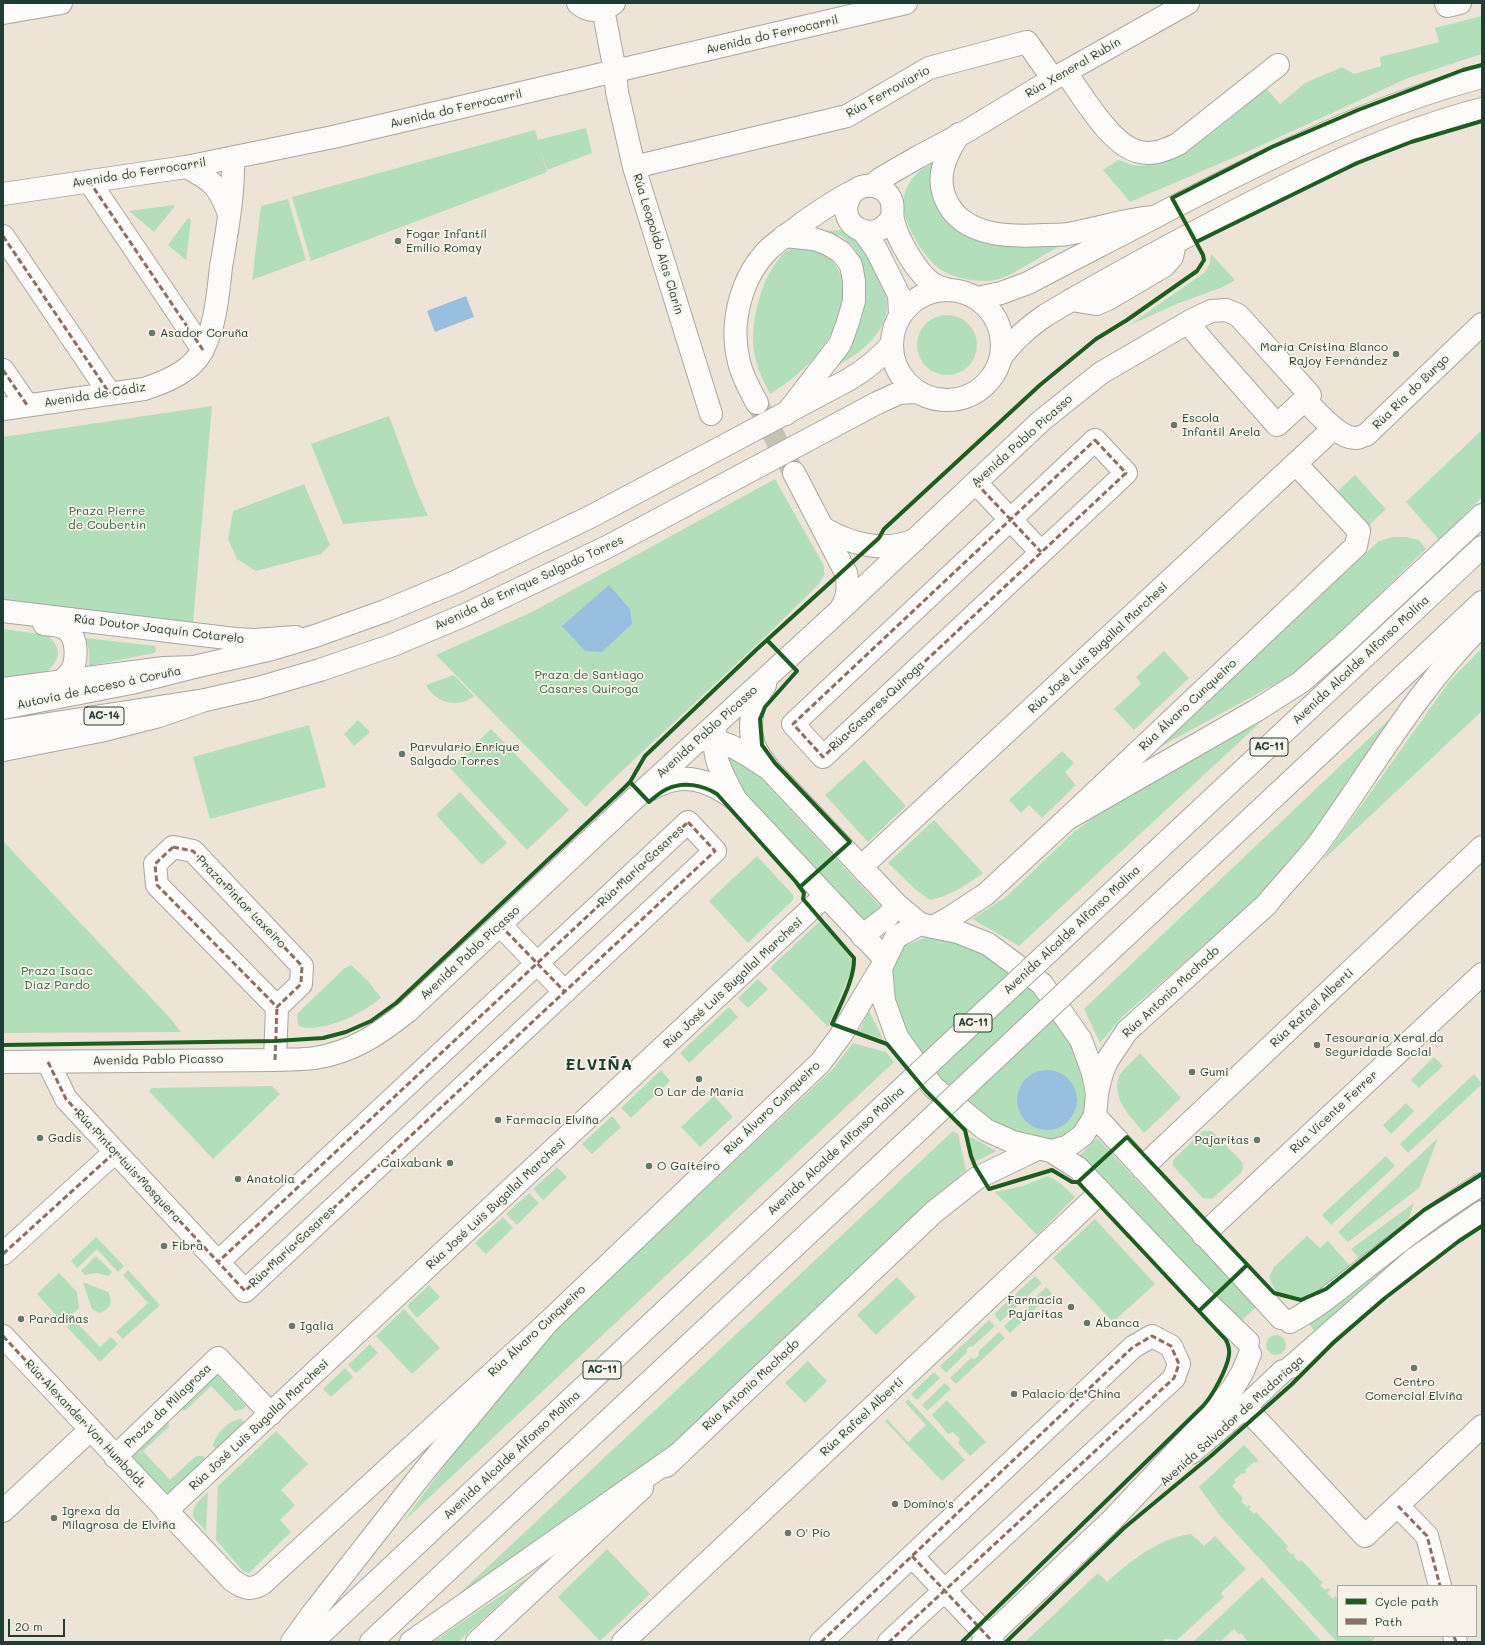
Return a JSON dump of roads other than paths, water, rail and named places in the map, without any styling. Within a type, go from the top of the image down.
[{"type":"main road","points":[[3,13],[61,3]]},
{"type":"main road","points":[[578,3],[590,10],[609,6]]},
{"type":"main road","name":"Avenida do Ferrocarril","points":[[3,194],[186,167],[356,132],[906,3]]},
{"type":"main road","name":"Rúa Xeneral Rubín","points":[[757,403],[739,363],[735,344],[739,306],[745,285],[756,265],[768,250],[791,231],[833,202],[864,188],[960,134],[1059,75],[1188,3]]},
{"type":"main road","points":[[1446,3],[1447,6],[1460,3]]},
{"type":"main road","name":"Rúa Leopoldo Alas Clarín","points":[[609,6],[617,92],[634,167],[711,414]]},
{"type":"main road","name":"Rúa Ferroviario","points":[[634,167],[847,116],[929,68],[1027,42],[1059,75]]},
{"type":"main road","points":[[1059,75],[1117,140],[1128,148],[1140,152],[1153,153],[1165,150],[1183,140],[1278,65]]},
{"type":"main road","points":[[977,298],[1001,294],[1028,283],[1274,156],[1341,126],[1406,101],[1482,78]]},
{"type":"main road","points":[[1001,357],[1028,327],[1071,300],[1175,243],[1319,169],[1417,129],[1482,109]]},
{"type":"main road","name":"Rúa Xeneral Rubín","points":[[960,134],[946,158],[942,170],[941,185],[945,199],[955,214],[973,228],[994,233],[1022,236],[1067,234],[1124,220],[1156,217]]},
{"type":"main road","name":"Rúa Xeneral Rubín","points":[[791,231],[816,220],[839,220],[858,228],[877,231],[889,223],[893,192],[900,176],[918,157]]},
{"type":"main road","name":"Avenida de Cádiz","points":[[3,408],[144,389],[160,384],[183,371],[194,362],[203,350],[210,333],[215,310],[234,181],[233,158]]},
{"type":"main road","name":"Avenida de Cádiz","points":[[186,167],[204,176],[215,185],[223,196],[229,214]]},
{"type":"main road","points":[[89,181],[203,350]]},
{"type":"main road","points":[[900,315],[899,295],[876,249],[848,218],[847,204],[864,188],[885,190],[900,237],[914,265],[934,285],[946,290],[962,292],[977,298],[990,310],[998,324],[1002,340],[1001,357],[996,372],[992,378],[975,393],[961,399],[945,401],[930,398],[917,392],[903,379],[894,362],[892,344],[894,329],[900,315],[912,302],[928,293],[946,290]]},
{"type":"main road","points":[[786,414],[840,344],[854,301],[854,281],[851,265],[841,252],[828,244],[791,231]]},
{"type":"main road","points":[[3,236],[110,394]]},
{"type":"main road","name":"Avenida Pablo Picasso","points":[[3,1062],[230,1059],[275,1060],[315,1058],[352,1048],[381,1032],[408,1011],[633,800],[709,734],[777,668],[839,611],[858,587],[915,540],[1041,421],[1101,373],[1192,320],[1211,311],[1226,310],[1238,316],[1310,395],[1305,400]]},
{"type":"main road","points":[[1192,320],[1194,330],[1202,340],[1277,425],[1305,400]]},
{"type":"main road","name":"Rúa Ría do Burgo","points":[[1305,400],[1334,428],[1346,435],[1356,438],[1366,434],[1482,324]]},
{"type":"main road","points":[[1127,358],[1181,339],[1202,340]]},
{"type":"main road","points":[[3,690],[164,668],[194,667],[272,649],[315,636],[385,611],[455,582],[590,517],[786,414],[867,369],[892,344]]},
{"type":"main road","points":[[3,370],[27,405]]},
{"type":"main road","name":"Avenida de Enrique Salgado Torres","points":[[3,750],[100,732],[159,716],[205,700],[258,688],[320,670],[393,644],[467,614],[607,546],[877,403],[899,393],[917,392]]},
{"type":"main road","name":"Rúa José Luis Bugallal Marchesi","points":[[861,867],[1334,428]]},
{"type":"main road","name":"Rúa Casares Quiroga","points":[[1095,440],[1126,473],[1041,552],[823,757],[793,724],[1095,440]]},
{"type":"main road","name":"Rúa Álvaro Cunqueiro","points":[[166,1511],[232,1580],[248,1589],[255,1588],[262,1584],[547,1323],[820,1063],[833,1047],[883,963],[896,937],[951,917],[986,894],[1356,546],[1360,531],[1296,464]]},
{"type":"main road","points":[[794,473],[846,573],[858,587]]},
{"type":"main road","points":[[976,483],[1041,552]]},
{"type":"main road","points":[[1067,819],[1257,710],[1301,682],[1421,573],[1482,515]]},
{"type":"main road","points":[[823,528],[847,540],[870,545],[894,546],[915,540]]},
{"type":"main road","points":[[1421,573],[1482,543]]},
{"type":"main road","name":"Avenida Alcalde Alfonso Molina","points":[[312,1642],[1482,547]]},
{"type":"main road","points":[[371,1642],[1482,602]]},
{"type":"main road","name":"Rúa Doutor Joaquín Cotarelo","points":[[3,611],[235,639],[255,640],[315,636]]},
{"type":"main road","points":[[3,620],[55,625],[65,628],[71,634],[76,648],[74,661],[70,672],[61,682]]},
{"type":"main road","name":"Rúa Antonio Machado","points":[[1097,1094],[1102,1073],[1107,1061],[1127,1031],[1266,905],[1318,844],[1417,700],[1457,650],[1482,625]]},
{"type":"main road","name":"Autovía de Acceso á Coruña","points":[[3,708],[131,683],[194,667]]},
{"type":"main road","points":[[633,800],[659,784],[678,778],[705,782],[720,788],[736,800],[862,936],[883,963],[884,1001],[897,1037],[933,1087],[986,1130],[1014,1142],[1045,1149],[1078,1168],[1249,1348],[1254,1361],[1267,1370],[1275,1372],[1287,1369],[1297,1361],[1301,1353],[1302,1344],[1301,1336],[1296,1328],[1285,1320],[1203,1235],[1095,1116],[1097,1094],[1081,1040],[1042,984],[988,944],[958,932],[927,926],[897,905],[769,769],[755,745],[752,731],[752,718],[758,696],[777,668]]},
{"type":"main road","name":"Autovía de Acceso á Coruña","points":[[3,731],[205,700]]},
{"type":"main road","points":[[709,734],[744,753],[769,769]]},
{"type":"main road","points":[[709,734],[718,764],[736,800]]},
{"type":"main road","name":"Rúa María Casares","points":[[688,822],[715,851],[565,992],[245,1291],[218,1262],[688,822]]},
{"type":"main road","name":"Praza Pintor Laxeiro","points":[[173,847],[193,851],[302,966],[301,984],[277,1007],[157,885],[155,864],[173,847]]},
{"type":"main road","name":"Rúa Rafael Alberti","points":[[1142,1168],[1482,847]]},
{"type":"main road","name":"Rúa José Luis Bugallal Marchesi","points":[[166,1511],[825,896]]},
{"type":"main road","points":[[862,936],[888,916],[897,905]]},
{"type":"main road","points":[[500,925],[565,992]]},
{"type":"main road","name":"Rúa Vicente Ferrer","points":[[1203,1235],[1482,974]]},
{"type":"main road","points":[[275,1060],[277,1007]]},
{"type":"main road","name":"Rúa Pintor Luis Mosquera","points":[[48,1062],[66,1099],[218,1262]]},
{"type":"main road","name":"Rúa Antonio Machado","points":[[477,1642],[680,1453],[934,1212],[977,1178],[1045,1149],[1067,1147],[1083,1136],[1095,1116]]},
{"type":"main road","points":[[3,1254],[115,1152]]},
{"type":"main road","points":[[1249,1348],[1251,1333],[1259,1323],[1271,1318],[1285,1320],[1305,1314],[1422,1224],[1482,1184]]},
{"type":"main road","name":"Rúa Rafael Alberti","points":[[623,1642],[1100,1192]]},
{"type":"main road","name":"Avenida Salvador de Madariaga","points":[[1112,1520],[1245,1407],[1414,1259],[1482,1212]]},
{"type":"main road","points":[[292,1642],[425,1470],[547,1323]]},
{"type":"main road","name":"Rúa Alexander Von Humboldt","points":[[3,1336],[166,1511]]},
{"type":"main road","points":[[821,1642],[1133,1347],[1152,1336],[1171,1346],[1179,1364],[1174,1378],[889,1642]]},
{"type":"main road","name":"Avenida Salvador de Madariaga","points":[[988,1640],[1112,1520],[1219,1406],[1242,1373],[1249,1348]]},
{"type":"main road","name":"Praza da Milagrosa","points":[[115,1456],[218,1358],[271,1414]]},
{"type":"main road","points":[[1245,1407],[1365,1536],[1482,1426]]},
{"type":"main road","points":[[3,1511],[90,1430]]},
{"type":"main road","points":[[1357,1527],[1439,1450]]},
{"type":"main road","points":[[411,1642],[680,1453]]},
{"type":"main road","points":[[1398,1506],[1426,1536],[1440,1585]]},
{"type":"main road","points":[[912,1556],[988,1640]]},
{"type":"main road","points":[[282,1642],[313,1613]]},
{"type":"water","points":[[466,296],[474,317],[435,332],[427,311]]},
{"type":"water","points":[[609,585],[630,609],[632,624],[602,652],[585,651],[562,626]]},
{"type":"water","points":[[1047,1070],[1063,1075],[1068,1079],[1072,1084],[1077,1100],[1072,1116],[1068,1121],[1063,1125],[1047,1130],[1031,1125],[1026,1121],[1022,1116],[1017,1100],[1022,1084],[1026,1079],[1031,1075]]},
{"type":"tunnel","points":[[757,403],[792,470]]},
{"type":"place","name":"Fogar Infantil Emilio Romay","points":[[398,241]]},
{"type":"place","name":"Asador Coruña","points":[[152,333]]},
{"type":"place","name":"María Cristina Blanco Rajoy Fernández","points":[[1396,354]]},
{"type":"place","name":"Escola Infantil Arela","points":[[1174,425]]},
{"type":"place","name":"Parvulario Enrique Salgado Torres","points":[[402,754]]},
{"type":"place","name":"Tesouraría Xeral da Seguridade Social","points":[[1317,1045]]},
{"type":"place","name":"Gumi","points":[[1192,1072]]},
{"type":"place","name":"O Lar de María","points":[[699,1079]]},
{"type":"place","name":"Farmacia Elviña","points":[[498,1120]]},
{"type":"place","name":"Gadis","points":[[40,1138]]},
{"type":"place","name":"Pajaritas","points":[[1257,1140]]},
{"type":"place","name":"Caixabank","points":[[450,1163]]},
{"type":"place","name":"O Gaiteiro","points":[[649,1166]]},
{"type":"place","name":"Anatolia","points":[[238,1179]]},
{"type":"place","name":"Fibra","points":[[164,1246]]},
{"type":"place","name":"Farmacia Pajaritas","points":[[1071,1307]]},
{"type":"place","name":"Paradiñas","points":[[21,1319]]},
{"type":"place","name":"Abanca","points":[[1087,1323]]},
{"type":"place","name":"Igalia","points":[[292,1326]]},
{"type":"place","name":"Centro Comercial Elviña","points":[[1414,1368]]},
{"type":"place","name":"Palacio de China","points":[[1014,1394]]},
{"type":"place","name":"Domino's","points":[[895,1504]]},
{"type":"place","name":"Igrexa da Milagrosa de Elviña","points":[[54,1518]]},
{"type":"place","name":"O' Pío","points":[[788,1533]]},
{"type":"district","name":"ELVIÑA","points":[[599,1065]]},
{"type":"park label","name":"Praza Pierre de Coubertín","points":[[107,518]]},
{"type":"park label","name":"Praza de Santiago Casares Quiroga","points":[[589,682]]},
{"type":"park label","name":"Praza Isaac Díaz Pardo","points":[[57,978]]}]
